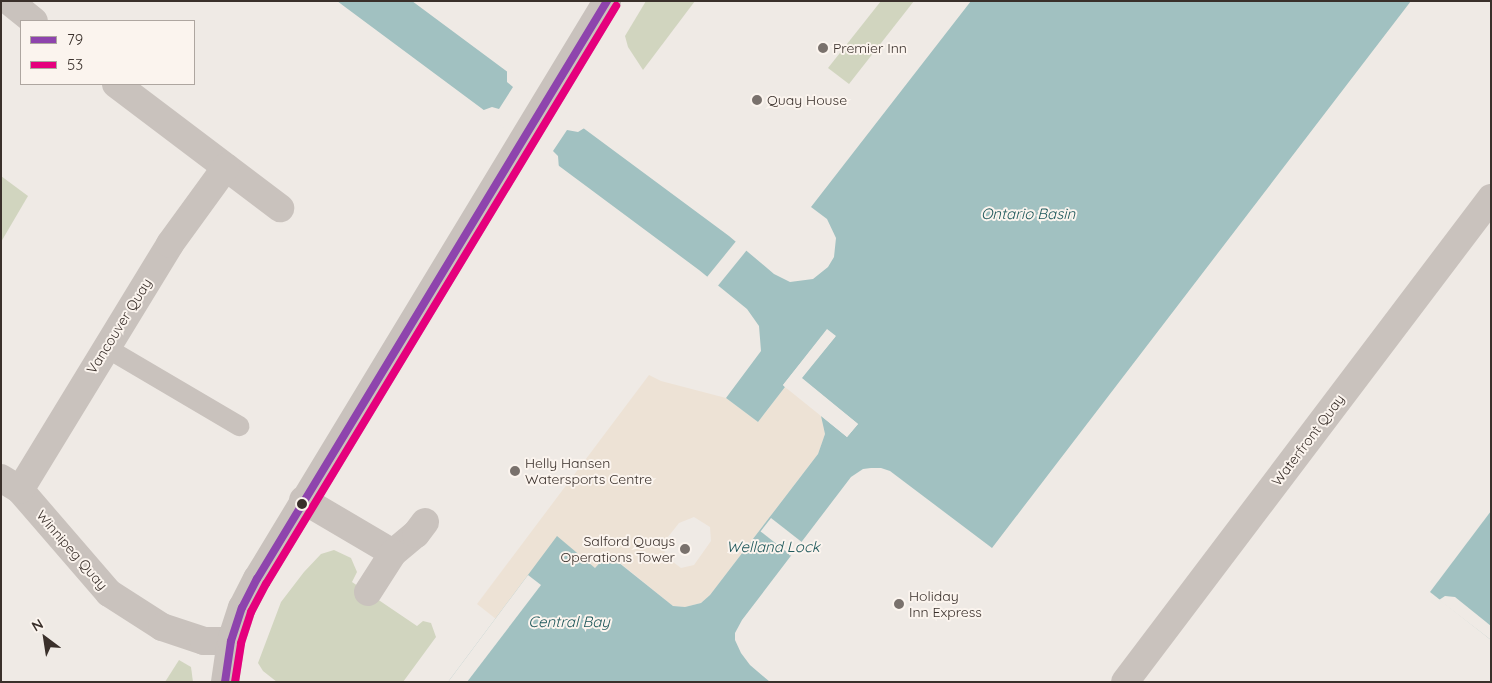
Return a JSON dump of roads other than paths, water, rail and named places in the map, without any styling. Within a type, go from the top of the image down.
[{"type":"street","points":[[8,1],[33,20]]},
{"type":"street","points":[[226,682],[231,641],[242,608],[257,579],[303,500],[607,1]]},
{"type":"street","points":[[117,85],[280,208]]},
{"type":"street","name":"Vancouver Quay","points":[[11,484],[106,347],[170,244],[226,167]]},
{"type":"street","name":"Waterfront Quay","points":[[1125,682],[1491,198]]},
{"type":"street","points":[[106,347],[239,426]]},
{"type":"street","name":"Winnipeg Quay","points":[[11,484],[90,573],[116,599],[162,627],[204,641],[231,641]]},
{"type":"street","points":[[303,500],[392,553]]},
{"type":"street","points":[[368,592],[392,553],[416,534],[425,522]]},
{"type":"water","name":"Ontario Basin","points":[[337,1],[412,1],[729,236],[774,274],[790,282],[813,279],[828,267],[834,257],[836,238],[827,219],[811,207],[971,1],[1411,1],[992,548],[890,471],[881,468],[863,469],[851,477],[742,620],[735,633],[735,640],[741,653],[750,665],[770,682],[448,682],[557,536],[595,568],[608,554],[673,606],[685,607],[701,603],[710,595],[818,454],[825,434],[821,416],[847,437],[858,424],[801,378],[835,337],[827,330],[783,385],[785,387],[758,422],[726,398],[761,351],[759,326],[747,309],[699,270]]},
{"type":"water","points":[[1491,511],[1491,640],[1430,592]]},
{"type":"place","name":"Premier Inn","points":[[823,48]]},
{"type":"place","name":"Quay House","points":[[757,100]]},
{"type":"place","name":"Helly Hansen Watersports Centre","points":[[515,471]]},
{"type":"place","name":"Salford Quays Operations Tower","points":[[685,549]]},
{"type":"place","name":"Holiday Inn Express","points":[[899,604]]},
{"type":"water label","name":"Welland Lock","points":[[773,547]]},
{"type":"water label","name":"Central Bay","points":[[569,622]]}]
